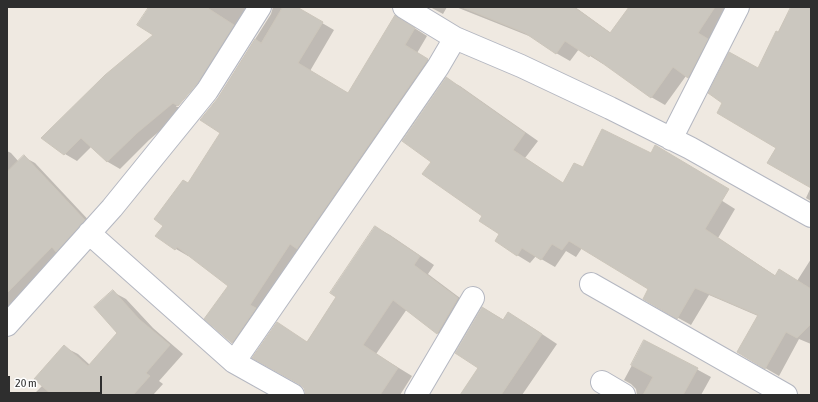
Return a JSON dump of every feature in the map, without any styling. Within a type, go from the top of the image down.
[{"type":"street","points":[[7,325],[112,208],[207,92],[260,7]]},
{"type":"street","points":[[404,7],[455,38],[521,66],[690,148],[811,216]]},
{"type":"street","points":[[671,139],[738,7]]},
{"type":"street","points":[[234,362],[438,67],[455,38]]},
{"type":"street","points":[[89,233],[234,362],[293,395]]},
{"type":"street","points":[[591,284],[786,395]]},
{"type":"street","points":[[416,395],[473,298]]},
{"type":"street","points":[[602,382],[624,395]]},
{"type":"building","points":[[149,7],[206,7],[234,25],[197,84],[178,106],[173,103],[137,133],[107,162],[81,138],[64,155],[41,138],[105,75],[153,35],[137,25]]},
{"type":"building","points":[[283,7],[297,7],[323,22],[298,63],[348,93],[395,15],[415,28],[405,45],[428,59],[297,249],[290,244],[250,305],[256,308],[232,343],[204,319],[228,286],[177,247],[175,250],[155,236],[163,226],[154,219],[183,180],[188,183],[220,133],[200,120],[218,98],[255,39],[261,43]]},
{"type":"building","points":[[464,7],[574,7],[610,33],[629,7],[715,7],[698,33],[708,39],[688,78],[673,67],[651,98],[591,55],[589,57],[565,41],[556,54],[525,33]]},
{"type":"building","points":[[791,7],[811,7],[811,188],[767,163],[776,148],[717,113],[722,103],[708,93],[729,52],[758,68],[776,31],[778,32]]},
{"type":"building","points":[[446,77],[525,133],[513,150],[563,183],[574,163],[583,167],[602,129],[651,153],[655,145],[729,189],[705,229],[775,276],[779,269],[811,289],[811,324],[797,338],[786,332],[765,369],[737,352],[758,315],[695,288],[677,319],[643,299],[648,289],[569,241],[562,250],[552,244],[541,260],[522,248],[517,256],[495,241],[499,234],[479,221],[482,216],[422,174],[431,162],[402,141]]},
{"type":"building","points":[[24,155],[85,220],[56,252],[52,247],[7,293],[7,172]]},
{"type":"building","points":[[375,226],[420,256],[414,265],[458,298],[437,334],[393,300],[363,345],[398,368],[380,395],[306,395],[304,388],[299,384],[252,358],[277,322],[307,342],[336,297],[330,293]]},
{"type":"building","points":[[113,290],[139,319],[170,345],[146,373],[150,376],[133,395],[52,395],[34,379],[64,345],[88,366],[117,333],[94,307]]},
{"type":"building","points":[[482,307],[503,320],[508,312],[542,334],[501,395],[460,395],[478,368],[455,353]]},
{"type":"building","points":[[644,340],[698,368],[683,395],[643,395],[653,377],[631,365]]}]
